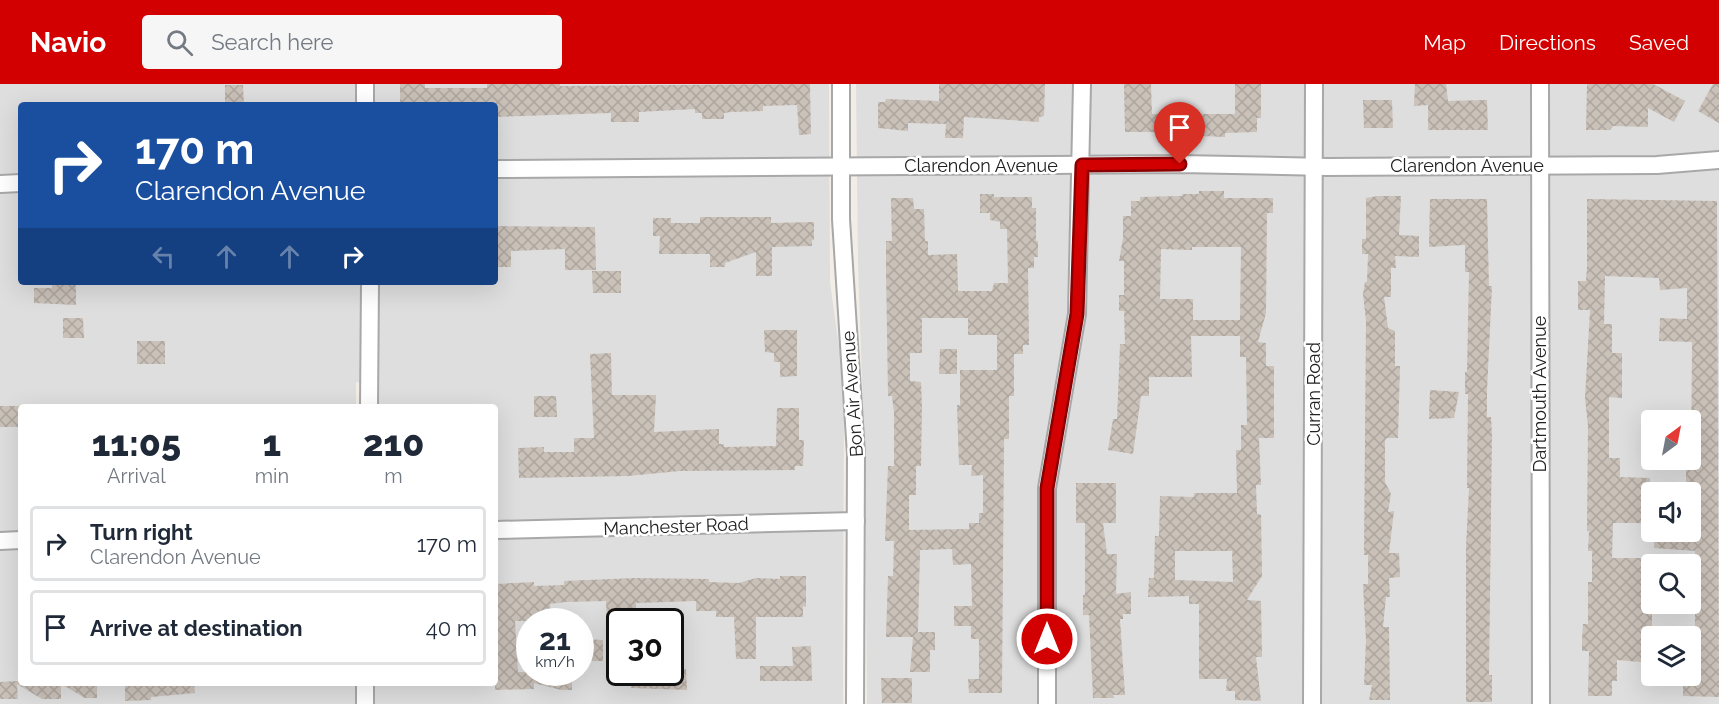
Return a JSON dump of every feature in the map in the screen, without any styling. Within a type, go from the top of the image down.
[{"type":"street","points":[[364,102],[365,84]]},
{"type":"street","name":"Bon Air Avenue","points":[[841,84],[843,165],[841,219],[855,416],[855,704]]},
{"type":"street","points":[[1047,704],[1047,488],[1077,314],[1082,84]]},
{"type":"street","name":"Curran Road","points":[[1312,704],[1314,84]]},
{"type":"street","name":"Dartmouth Avenue","points":[[1540,84],[1541,704]]},
{"type":"street","name":"Clarendon Avenue","points":[[498,169],[843,165],[1315,167],[1657,165],[1719,160]]},
{"type":"street","points":[[0,184],[18,183]]},
{"type":"street","points":[[369,404],[370,285]]},
{"type":"street","name":"Manchester Road","points":[[498,530],[856,521]]},
{"type":"street","points":[[0,541],[18,540]]},
{"type":"street","points":[[365,686],[365,704]]},
{"type":"shaded area","points":[[0,84],[829,84],[830,282],[844,383],[843,704],[371,704],[371,686],[498,686],[498,404],[374,404],[374,385],[356,382],[356,404],[18,404],[18,686],[360,686],[360,704],[0,704]]},
{"type":"shaded area","points":[[856,84],[1719,84],[1719,704],[867,704],[865,468],[858,265]]},
{"type":"building","points":[[400,84],[425,84],[425,88],[487,88],[487,84],[560,84],[560,86],[810,84],[811,134],[799,135],[797,105],[763,106],[763,111],[724,113],[724,119],[702,119],[702,113],[695,113],[695,109],[639,112],[639,122],[611,122],[611,113],[498,117],[498,102],[400,102]]},
{"type":"building","points":[[939,84],[1045,84],[1044,116],[1039,117],[1039,122],[964,117],[963,138],[945,138],[946,124],[908,123],[908,131],[878,128],[878,102],[885,102],[886,99],[939,101]]},
{"type":"building","points":[[1124,84],[1151,84],[1152,114],[1235,114],[1235,84],[1261,84],[1261,118],[1257,118],[1257,132],[1225,133],[1225,137],[1201,136],[1201,132],[1125,132]]},
{"type":"building","points":[[1415,84],[1446,84],[1448,101],[1487,100],[1488,130],[1428,130],[1428,105],[1414,106]]},
{"type":"building","points":[[1587,84],[1653,84],[1685,101],[1674,122],[1648,108],[1648,127],[1613,126],[1610,130],[1586,130]]},
{"type":"building","points":[[1713,84],[1719,84],[1719,123],[1698,111]]},
{"type":"building","points":[[225,85],[243,85],[244,102],[225,102]]},
{"type":"building","points":[[1363,100],[1392,100],[1393,128],[1364,128]]},
{"type":"building","points":[[1199,191],[1224,191],[1224,198],[1273,198],[1273,213],[1267,213],[1266,313],[1258,342],[1266,343],[1266,366],[1274,366],[1274,438],[1259,438],[1261,485],[1256,485],[1257,514],[1261,515],[1262,576],[1247,600],[1261,601],[1262,657],[1256,657],[1261,701],[1235,700],[1235,691],[1226,691],[1227,679],[1199,679],[1199,604],[1189,604],[1189,596],[1148,597],[1149,578],[1154,578],[1155,536],[1159,536],[1160,496],[1194,497],[1194,493],[1237,493],[1236,450],[1241,450],[1241,425],[1247,425],[1246,357],[1240,357],[1240,336],[1191,336],[1192,377],[1149,377],[1149,396],[1141,396],[1133,454],[1108,450],[1113,419],[1117,419],[1120,344],[1125,344],[1124,311],[1119,311],[1119,295],[1124,295],[1124,261],[1119,261],[1123,238],[1123,216],[1131,216],[1131,201],[1140,201],[1140,197],[1199,194]],"holes":[[[1192,247],[1241,247],[1240,320],[1193,320],[1193,299],[1160,299],[1161,249],[1192,250]],[[1175,551],[1232,551],[1233,582],[1175,580]]]},
{"type":"building","points":[[980,194],[994,194],[994,197],[1032,197],[1032,208],[1036,208],[1036,241],[1038,241],[1038,257],[1034,257],[1034,268],[1028,268],[1029,345],[1023,345],[1023,354],[1014,354],[1014,396],[1009,396],[1009,439],[1004,439],[1002,693],[969,693],[968,679],[979,679],[979,639],[971,639],[971,626],[954,626],[954,606],[972,606],[971,564],[953,565],[952,549],[920,550],[918,632],[935,632],[935,650],[930,650],[930,672],[910,672],[913,637],[886,637],[888,576],[893,576],[894,541],[885,541],[888,466],[894,466],[894,413],[892,396],[888,396],[886,267],[886,241],[892,241],[891,198],[913,198],[914,209],[924,209],[928,255],[957,254],[958,291],[992,291],[994,283],[1008,283],[1007,229],[1000,229],[1000,222],[990,220],[990,213],[980,213]],"holes":[[[922,318],[968,318],[968,335],[997,335],[997,370],[960,370],[960,405],[957,405],[959,465],[972,465],[971,476],[983,475],[983,513],[979,513],[979,523],[969,523],[969,529],[909,530],[909,495],[916,495],[916,466],[921,466],[922,405],[921,382],[910,381],[910,353],[922,353]]]},
{"type":"building","points":[[1401,196],[1399,235],[1419,236],[1419,257],[1395,256],[1396,268],[1391,268],[1391,297],[1384,297],[1388,328],[1395,331],[1395,366],[1400,366],[1398,438],[1385,440],[1385,482],[1391,494],[1388,512],[1394,511],[1389,553],[1399,553],[1400,577],[1389,578],[1390,597],[1386,597],[1383,627],[1389,627],[1390,700],[1369,700],[1372,685],[1364,685],[1366,641],[1363,584],[1368,584],[1368,555],[1364,555],[1366,321],[1363,294],[1365,282],[1367,282],[1368,254],[1362,254],[1362,239],[1366,239],[1366,198]]},
{"type":"building","points":[[1430,199],[1487,199],[1489,286],[1492,286],[1487,417],[1491,417],[1492,434],[1489,675],[1492,675],[1492,702],[1466,702],[1466,547],[1469,488],[1467,488],[1468,394],[1465,394],[1465,372],[1467,372],[1469,272],[1465,272],[1465,245],[1429,247]]},
{"type":"building","points":[[1587,199],[1717,201],[1719,697],[1683,696],[1683,686],[1701,686],[1701,626],[1695,626],[1695,614],[1701,614],[1701,554],[1695,554],[1695,551],[1654,548],[1654,542],[1701,542],[1701,482],[1686,482],[1686,470],[1701,470],[1701,410],[1691,410],[1692,342],[1659,341],[1660,318],[1687,319],[1687,288],[1660,290],[1659,278],[1605,276],[1604,324],[1612,324],[1612,353],[1622,353],[1622,398],[1609,397],[1609,458],[1620,458],[1620,477],[1650,478],[1650,482],[1641,482],[1641,523],[1613,523],[1612,558],[1641,558],[1641,614],[1652,614],[1652,626],[1641,626],[1641,662],[1617,660],[1617,681],[1612,681],[1612,696],[1588,696],[1589,651],[1582,651],[1582,640],[1583,624],[1588,624],[1588,582],[1592,582],[1592,551],[1588,551],[1589,531],[1587,531],[1588,426],[1585,398],[1590,310],[1578,310],[1578,281],[1586,281]]},
{"type":"building","points":[[700,217],[771,217],[771,223],[814,222],[814,240],[812,240],[812,246],[772,247],[772,276],[756,276],[756,252],[725,263],[725,267],[710,267],[710,254],[659,254],[660,236],[653,236],[653,218],[671,218],[671,223],[700,223]]},
{"type":"building","points":[[498,226],[595,227],[596,270],[565,270],[565,249],[511,251],[511,267],[498,267]]},
{"type":"building","points":[[592,271],[621,271],[621,293],[593,293]]},
{"type":"building","points":[[52,285],[76,285],[76,305],[34,303],[34,288],[52,288]]},
{"type":"building","points":[[63,318],[83,318],[84,338],[63,338]]},
{"type":"building","points":[[764,330],[797,330],[797,376],[780,377],[780,362],[774,362],[774,353],[765,352]]},
{"type":"building","points":[[137,341],[165,341],[165,364],[137,364]]},
{"type":"building","points":[[940,349],[957,349],[957,374],[939,374]]},
{"type":"building","points":[[611,353],[612,395],[656,395],[654,432],[719,429],[719,444],[724,444],[724,447],[776,446],[777,408],[799,408],[799,440],[804,440],[803,466],[795,466],[795,470],[680,471],[628,476],[519,478],[518,448],[544,447],[544,452],[574,452],[574,438],[594,438],[590,354]]},
{"type":"building","points":[[1430,390],[1459,392],[1454,418],[1429,419]]},
{"type":"building","points":[[534,396],[556,396],[557,417],[534,417]]},
{"type":"building","points":[[0,406],[18,406],[18,427],[0,427]]},
{"type":"building","points":[[1076,483],[1116,483],[1116,523],[1103,523],[1107,554],[1117,554],[1116,594],[1131,592],[1131,614],[1123,614],[1123,619],[1120,619],[1125,695],[1113,695],[1114,698],[1093,698],[1089,615],[1083,615],[1085,523],[1076,523]]},
{"type":"building","points":[[780,576],[806,576],[806,607],[803,606],[803,617],[756,617],[756,659],[736,659],[734,617],[716,617],[716,611],[696,611],[696,601],[636,603],[636,608],[606,608],[606,601],[565,602],[550,604],[550,608],[516,608],[516,686],[534,686],[534,689],[495,690],[495,686],[498,686],[498,584],[534,582],[534,586],[564,585],[564,581],[635,578],[709,579],[709,582],[739,583],[756,578],[780,579]]},
{"type":"building","points":[[594,640],[603,640],[603,661],[594,661]]},
{"type":"building","points":[[811,646],[812,681],[760,681],[760,666],[793,666],[792,647]]},
{"type":"building","points":[[684,669],[686,669],[687,690],[631,688],[631,686],[684,686]]},
{"type":"building","points":[[881,678],[912,678],[912,703],[882,703]]},
{"type":"building","points":[[18,681],[18,699],[0,699],[0,682]]},
{"type":"building","points":[[20,686],[61,686],[61,699],[42,699]]},
{"type":"building","points":[[64,686],[97,686],[97,698],[85,698]]},
{"type":"building","points":[[125,686],[194,686],[195,693],[151,697],[151,700],[125,701]]},
{"type":"building","points":[[546,686],[572,686],[572,690]]},
{"type":"route","points":[[1047,639],[1047,488],[1050,458],[1077,314],[1082,165],[1180,164]]}]
